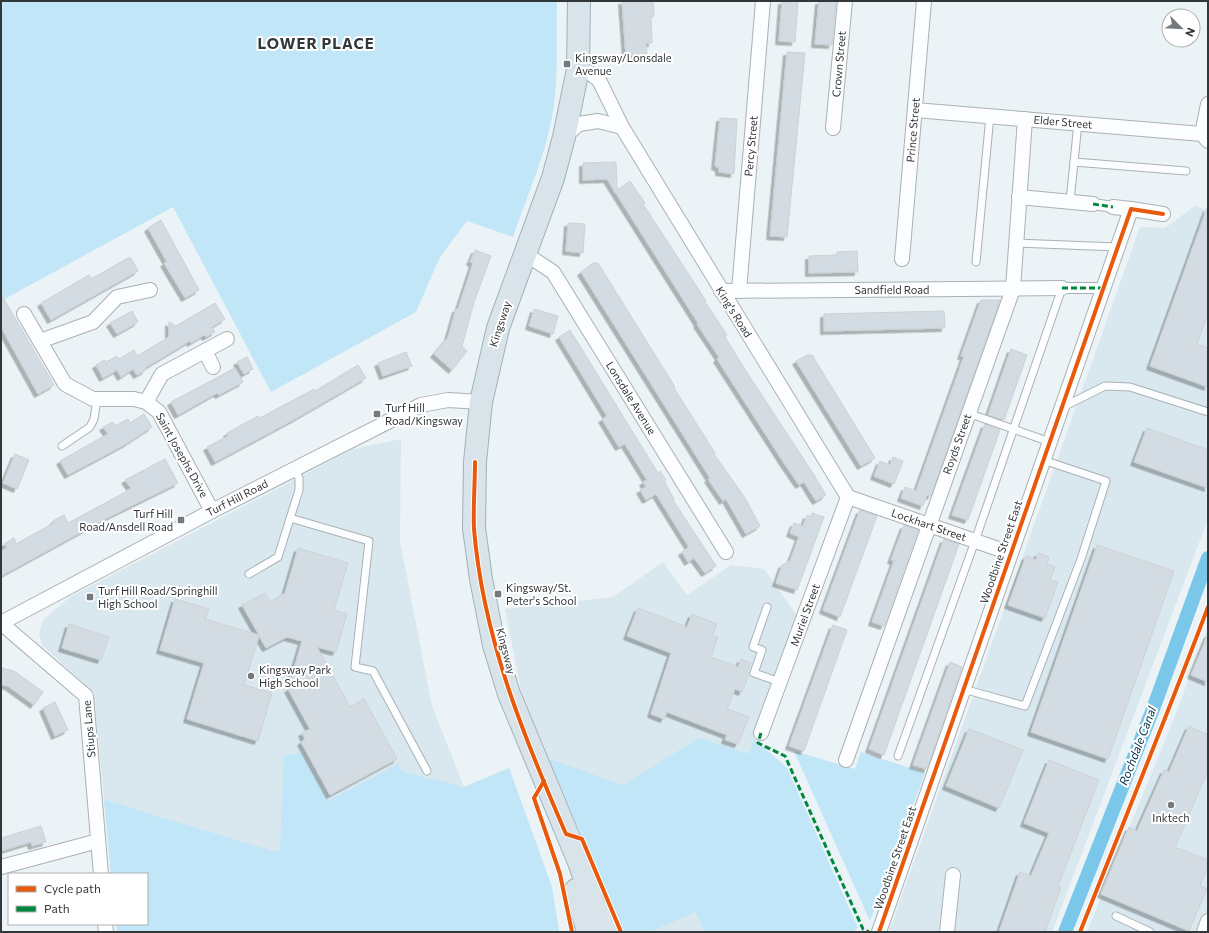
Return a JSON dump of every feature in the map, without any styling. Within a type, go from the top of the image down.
[{"type":"highway","name":"Kingsway","points":[[579,1],[578,69],[564,137],[553,178],[524,253],[498,328],[480,402],[475,462],[474,528],[481,579],[494,645],[509,694],[594,905],[611,932]]},
{"type":"highway","name":"Kingsway","points":[[566,834],[578,899],[588,932]]},
{"type":"highway","points":[[594,905],[604,932]]},
{"type":"street","name":"Percy Street","points":[[739,291],[763,1]]},
{"type":"street","name":"Crown Street","points":[[833,128],[845,1]]},
{"type":"street","name":"Prince Street","points":[[902,258],[924,1]]},
{"type":"street","name":"King's Road","points":[[578,69],[590,73],[599,80],[622,127],[721,291],[848,496]]},
{"type":"street","points":[[1205,137],[1208,104]]},
{"type":"street","name":"Elder Street","points":[[915,110],[1078,123],[1205,137]]},
{"type":"street","name":"Royds Street","points":[[846,760],[1012,289],[1025,119]]},
{"type":"street","points":[[564,137],[579,124],[598,121],[622,127]]},
{"type":"street","points":[[1019,197],[1070,201],[1163,214]]},
{"type":"street","name":"Woodbine Street East","points":[[879,932],[1131,209]]},
{"type":"street","name":"Lonsdale Avenue","points":[[524,253],[553,272],[726,552]]},
{"type":"street","name":"Sandfield Road","points":[[721,291],[1062,288]]},
{"type":"street","points":[[1062,288],[1103,288]]},
{"type":"street","points":[[40,341],[94,322],[117,297],[150,290]]},
{"type":"street","points":[[24,314],[65,384],[93,399],[134,399],[146,402],[162,374],[226,339]]},
{"type":"street","points":[[205,351],[213,367]]},
{"type":"street","name":"Turf Hill Road","points":[[1,623],[212,510],[421,406],[448,400],[480,402]]},
{"type":"street","name":"Saint Josephs Drive","points":[[146,402],[159,412],[212,510]]},
{"type":"street","name":"Lockhart Street","points":[[848,496],[1010,553]]},
{"type":"street","name":"Muriel Street","points":[[761,733],[848,496]]},
{"type":"street","name":"Stiups Lane","points":[[1,623],[86,696],[101,873]]},
{"type":"street","points":[[1,867],[98,841]]},
{"type":"street","points":[[947,932],[953,875]]},
{"type":"street","points":[[1204,932],[1208,921]]},
{"type":"lane","points":[[976,262],[990,116]]},
{"type":"lane","points":[[1070,201],[1078,123]]},
{"type":"lane","points":[[1074,162],[1186,170]]},
{"type":"lane","points":[[1016,243],[1117,247]]},
{"type":"lane","points":[[898,756],[975,541],[1062,288]]},
{"type":"lane","points":[[1062,407],[1105,386],[1130,387],[1208,412]]},
{"type":"lane","points":[[62,446],[90,427],[94,419],[97,399]]},
{"type":"lane","points":[[968,413],[1050,442]]},
{"type":"lane","points":[[963,689],[1025,706],[1081,559],[1106,481],[1043,460]]},
{"type":"lane","points":[[249,574],[278,557],[299,490],[299,478],[294,469]]},
{"type":"lane","points":[[290,518],[369,541],[355,667],[373,671],[427,771]]},
{"type":"lane","points":[[767,607],[753,647],[762,650],[754,673],[780,682]]},
{"type":"lane","points":[[1116,916],[1150,932]]},
{"type":"shaded area","points":[[1,1],[557,1],[556,89],[552,117],[545,147],[513,237],[467,221],[440,257],[416,312],[271,392],[173,207],[1,301]]},
{"type":"shaded area","points":[[1195,206],[1208,210],[1208,519],[1052,932],[889,932],[1140,227],[1165,228]]},
{"type":"shaded area","name":"Kingsway Park High School","points":[[401,439],[400,541],[432,706],[464,787],[509,768],[552,887],[559,932],[117,932],[116,925],[148,925],[148,873],[111,873],[94,693],[43,646],[39,634],[43,620],[70,597],[353,449]]},
{"type":"shaded area","points":[[663,562],[687,595],[731,565],[764,569],[798,617],[754,739],[787,768],[858,928],[852,932],[623,932],[522,695],[505,609],[613,597]]},
{"type":"shaded area","points":[[1208,627],[1208,932],[1087,932],[1176,713]]},
{"type":"shaded area","points":[[699,738],[749,754],[754,739],[787,768],[858,928],[852,932],[704,932],[696,912],[649,932],[623,932],[549,759],[623,785]]},
{"type":"shaded area","points":[[794,751],[855,769],[861,752],[925,773],[870,921]]},
{"type":"shaded area","points":[[301,752],[328,801],[398,764],[403,772],[464,787],[509,768],[552,887],[559,932],[117,932],[116,925],[148,925],[148,873],[111,873],[104,800],[276,852],[280,849],[284,756]]},
{"type":"building","points":[[622,1],[653,1],[654,16],[651,17],[652,43],[646,43],[647,54],[626,56]]},
{"type":"building","points":[[782,1],[798,1],[795,42],[779,41]]},
{"type":"building","points":[[819,1],[836,1],[832,45],[815,44]]},
{"type":"building","points":[[787,52],[805,53],[787,237],[770,236]]},
{"type":"building","points":[[720,118],[737,119],[734,174],[719,172],[719,168],[715,166]]},
{"type":"building","points":[[616,162],[617,190],[630,181],[645,203],[643,204],[727,335],[725,337],[746,371],[826,495],[816,501],[804,482],[799,485],[717,359],[719,357],[607,179],[583,180],[583,163]]},
{"type":"building","points":[[1207,208],[1208,313],[1197,344],[1208,348],[1208,387],[1150,366]]},
{"type":"building","points":[[161,220],[199,290],[185,298],[164,263],[167,262],[148,228]]},
{"type":"building","points":[[568,223],[585,224],[583,253],[566,251]]},
{"type":"building","points":[[475,250],[491,256],[474,302],[462,346],[467,351],[452,370],[434,354],[448,337],[456,309],[458,309],[473,263],[470,262]]},
{"type":"building","points":[[857,251],[858,272],[809,273],[809,256],[837,255],[837,252]]},
{"type":"building","points":[[128,258],[131,258],[138,271],[51,320],[41,303],[89,275],[91,279]]},
{"type":"building","points":[[593,263],[598,263],[675,387],[674,388],[715,453],[714,454],[745,498],[760,526],[746,534],[726,499],[723,501],[708,479],[710,478],[581,272]]},
{"type":"building","points":[[1,294],[54,385],[38,394],[1,327]]},
{"type":"building","points":[[981,300],[1000,300],[931,496],[927,495],[923,506],[901,498],[905,487],[916,491],[964,356],[961,356]]},
{"type":"building","points":[[215,303],[225,319],[212,327],[215,332],[206,337],[204,335],[191,343],[190,341],[145,368],[146,370],[137,375],[133,369],[121,377],[117,370],[103,378],[96,365],[104,360],[106,362],[117,356],[119,359],[134,350],[137,356],[169,337],[169,322],[176,326]]},
{"type":"building","points":[[534,309],[558,316],[553,334],[529,326]]},
{"type":"building","points":[[132,311],[138,322],[117,334],[110,323]]},
{"type":"building","points":[[944,311],[945,328],[824,331],[824,314]]},
{"type":"building","points":[[570,330],[658,473],[660,471],[666,480],[664,481],[674,499],[673,500],[716,566],[705,573],[694,558],[688,562],[682,552],[689,547],[656,494],[646,500],[640,490],[646,487],[643,482],[647,480],[625,444],[619,447],[602,419],[607,416],[559,337]]},
{"type":"building","points":[[1011,349],[1027,355],[1004,420],[988,415]]},
{"type":"building","points":[[406,352],[412,366],[383,376],[378,363]]},
{"type":"building","points":[[807,355],[812,355],[875,458],[861,466],[796,361]]},
{"type":"building","points":[[247,357],[253,369],[244,374],[237,362]]},
{"type":"building","points":[[358,365],[366,378],[295,419],[215,462],[207,447],[228,436],[227,433],[258,416],[260,418],[314,389],[315,391]]},
{"type":"building","points":[[235,368],[243,382],[219,395],[217,393],[178,415],[171,402]]},
{"type":"building","points":[[144,414],[152,427],[126,444],[68,475],[60,461],[108,434],[103,427],[113,422],[115,426],[128,419],[130,423]]},
{"type":"building","points":[[985,424],[1000,430],[968,520],[952,515]]},
{"type":"building","points":[[1147,428],[1208,450],[1208,488],[1134,462]]},
{"type":"building","points":[[15,454],[29,460],[17,489],[3,483]]},
{"type":"building","points":[[893,457],[903,461],[894,484],[874,476],[880,461],[890,465]]},
{"type":"building","points":[[165,459],[178,483],[107,518],[1,576],[1,551],[7,548],[4,544],[14,538],[16,544],[54,523],[53,521],[64,515],[68,523],[122,494],[131,488],[125,480]]},
{"type":"building","points":[[860,510],[877,516],[840,617],[823,610]]},
{"type":"building","points":[[812,513],[824,517],[797,590],[776,583],[782,565],[790,561],[799,537],[790,533],[794,523],[803,526],[807,515],[811,517]]},
{"type":"building","points":[[904,525],[918,530],[884,626],[872,622],[894,561],[891,560]]},
{"type":"building","points":[[944,539],[959,544],[884,755],[869,749]]},
{"type":"building","points":[[1097,545],[1174,571],[1108,759],[1031,732]]},
{"type":"building","points":[[298,548],[348,563],[334,610],[347,614],[336,652],[317,647],[350,707],[364,699],[397,759],[330,795],[301,742],[305,739],[302,733],[310,729],[288,689],[295,685],[291,678],[302,641],[287,637],[266,648],[259,636],[244,685],[272,693],[258,741],[187,719],[204,663],[160,650],[175,599],[209,609],[205,619],[259,635],[242,605],[265,593],[270,602],[285,593]]},
{"type":"building","points":[[1038,553],[1049,557],[1047,564],[1055,567],[1050,580],[1058,582],[1045,618],[1008,605],[1026,556],[1036,560]]},
{"type":"building","points":[[638,608],[687,627],[692,614],[717,624],[713,635],[718,637],[711,657],[738,667],[741,659],[751,663],[747,671],[749,674],[742,692],[735,689],[727,709],[749,717],[738,744],[725,740],[727,735],[667,712],[664,719],[651,714],[671,653],[627,636]]},
{"type":"building","points":[[69,624],[109,637],[101,660],[62,648]]},
{"type":"building","points":[[833,625],[847,630],[804,751],[789,746]]},
{"type":"building","points":[[1208,634],[1208,682],[1191,675]]},
{"type":"building","points":[[950,662],[962,667],[927,769],[913,765]]},
{"type":"building","points":[[1,668],[14,671],[43,692],[34,705],[8,686],[1,685]]},
{"type":"building","points":[[55,702],[68,730],[55,736],[43,708]]},
{"type":"building","points":[[1189,726],[1208,735],[1208,771],[1175,847],[1208,860],[1208,866],[1200,886],[1207,889],[1189,931],[1101,894],[1129,827],[1137,831],[1164,770],[1169,772]]},
{"type":"building","points":[[969,729],[1023,750],[999,808],[946,786]]},
{"type":"building","points":[[1049,760],[1099,780],[1058,886],[1061,887],[1045,932],[999,932],[1020,872],[1031,876],[1049,833],[1024,823]]},
{"type":"building","points":[[41,826],[46,842],[32,846],[31,842],[1,851],[1,838]]},
{"type":"waterway","name":"Rochdale Canal","points":[[1065,932],[1153,709],[1208,558]]},
{"type":"marked path","points":[[1093,204],[1113,207]]},
{"type":"marked path","points":[[1062,288],[1103,288]]},
{"type":"marked path","points":[[761,733],[758,743],[785,756],[863,929],[869,932]]},
{"type":"cycle path","points":[[879,932],[1131,209],[1163,214]]},
{"type":"cycle path","points":[[475,462],[474,529],[479,569],[486,608],[507,685],[535,760],[566,834],[582,839],[621,932]]},
{"type":"cycle path","points":[[1080,932],[1208,607]]},
{"type":"cycle path","points":[[544,781],[534,798],[560,874],[572,932]]},
{"type":"place","name":"Kingsway/Lonsdale Avenue","points":[[567,64]]},
{"type":"place","name":"Turf Hill Road/Kingsway","points":[[377,414]]},
{"type":"place","name":"Turf Hill Road/Ansdell Road","points":[[181,520]]},
{"type":"place","name":"Kingsway/St. Peter's School","points":[[498,594]]},
{"type":"place","name":"Turf Hill Road/Springhill High School","points":[[90,597]]},
{"type":"place","name":"Kingsway Park High School","points":[[251,676]]},
{"type":"place","name":"Inktech","points":[[1171,805]]},
{"type":"district","name":"LOWER PLACE","points":[[316,44]]}]
